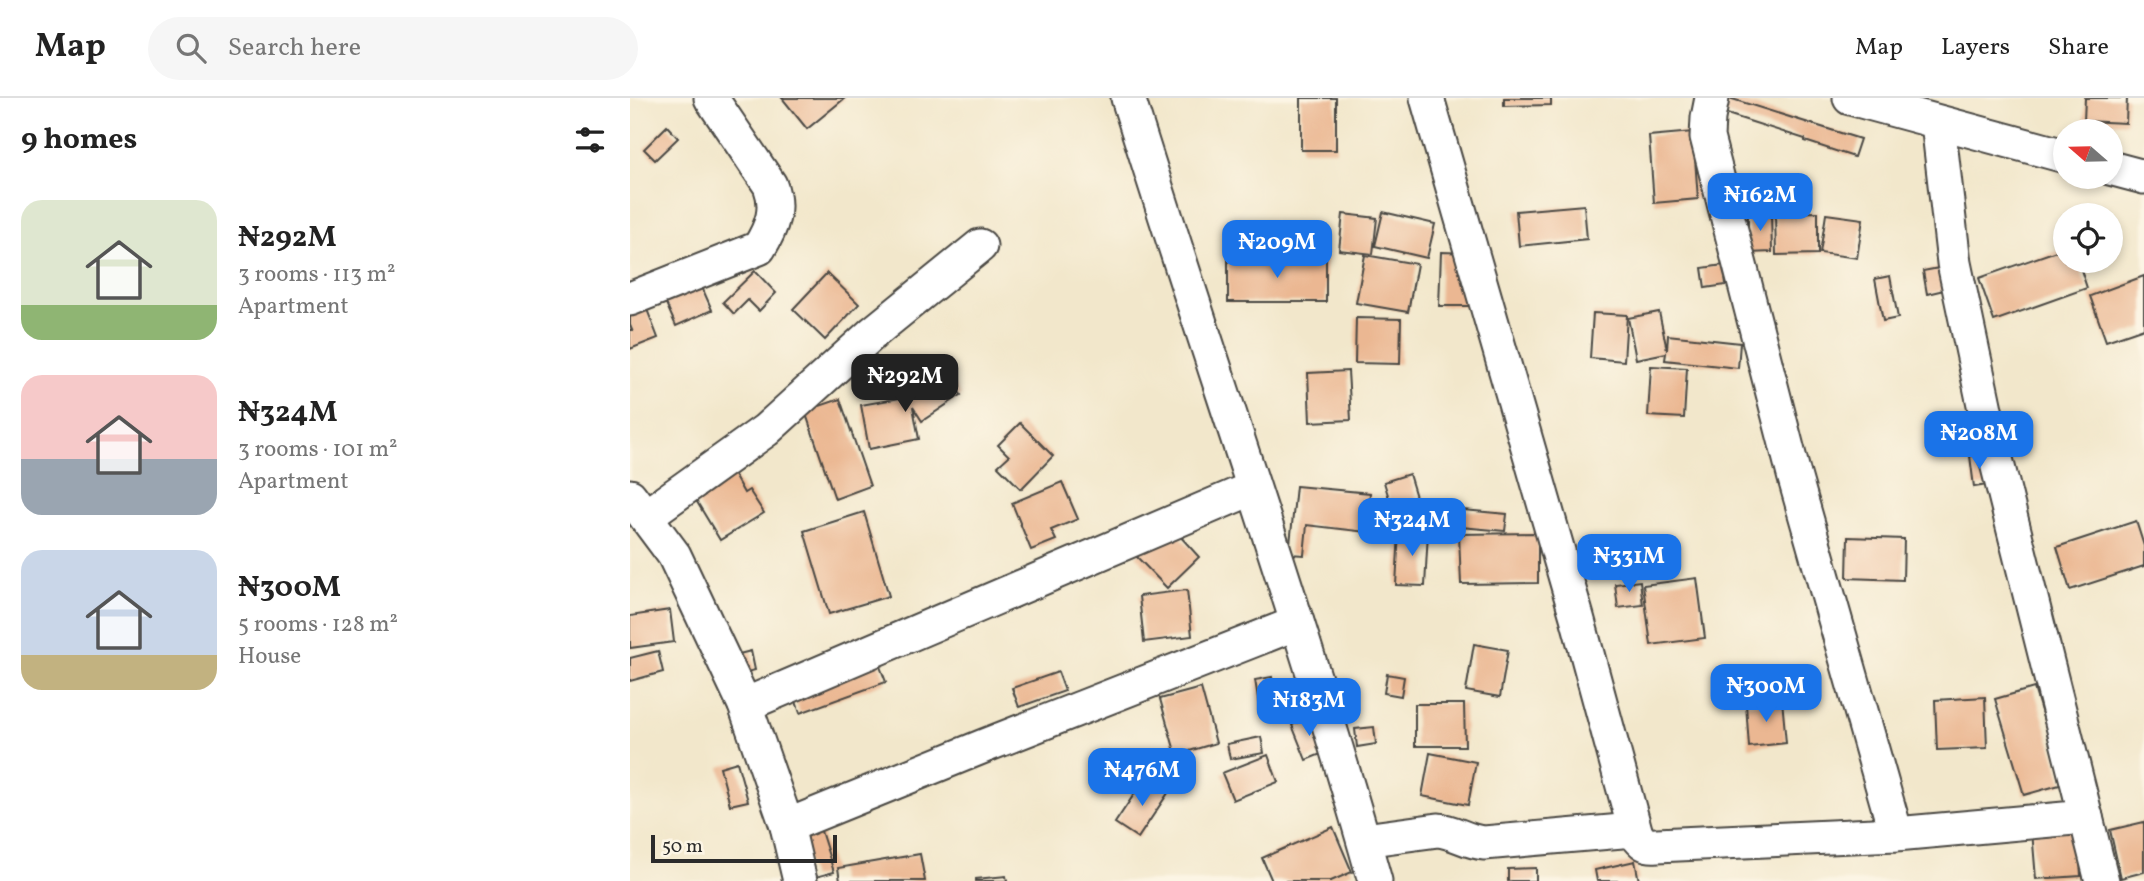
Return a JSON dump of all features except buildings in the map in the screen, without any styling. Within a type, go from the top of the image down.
[{"type":"street","points":[[630,299],[760,248],[770,231],[775,213],[775,197],[770,185],[711,98]]},
{"type":"street","points":[[1128,98],[1182,272],[1332,728],[1375,881]]},
{"type":"street","points":[[1427,98],[1577,617],[1636,835],[1641,842],[1648,846],[1896,834],[2086,817]]},
{"type":"street","points":[[1712,98],[1707,136],[1794,475],[1896,834]]},
{"type":"street","points":[[1850,98],[1885,103],[1938,123],[2053,153]]},
{"type":"street","points":[[1938,123],[1954,263],[1993,447],[2102,881]]},
{"type":"street","points":[[2123,171],[2144,177]]},
{"type":"street","points":[[800,881],[787,826],[744,705],[674,555],[638,506],[766,430],[874,332],[980,246]]},
{"type":"street","points":[[744,705],[1253,488]]},
{"type":"street","points":[[787,826],[1297,623]]},
{"type":"street","points":[[1364,840],[1438,830],[1446,830],[1483,843],[1622,831],[1630,831],[1636,835]]}]
